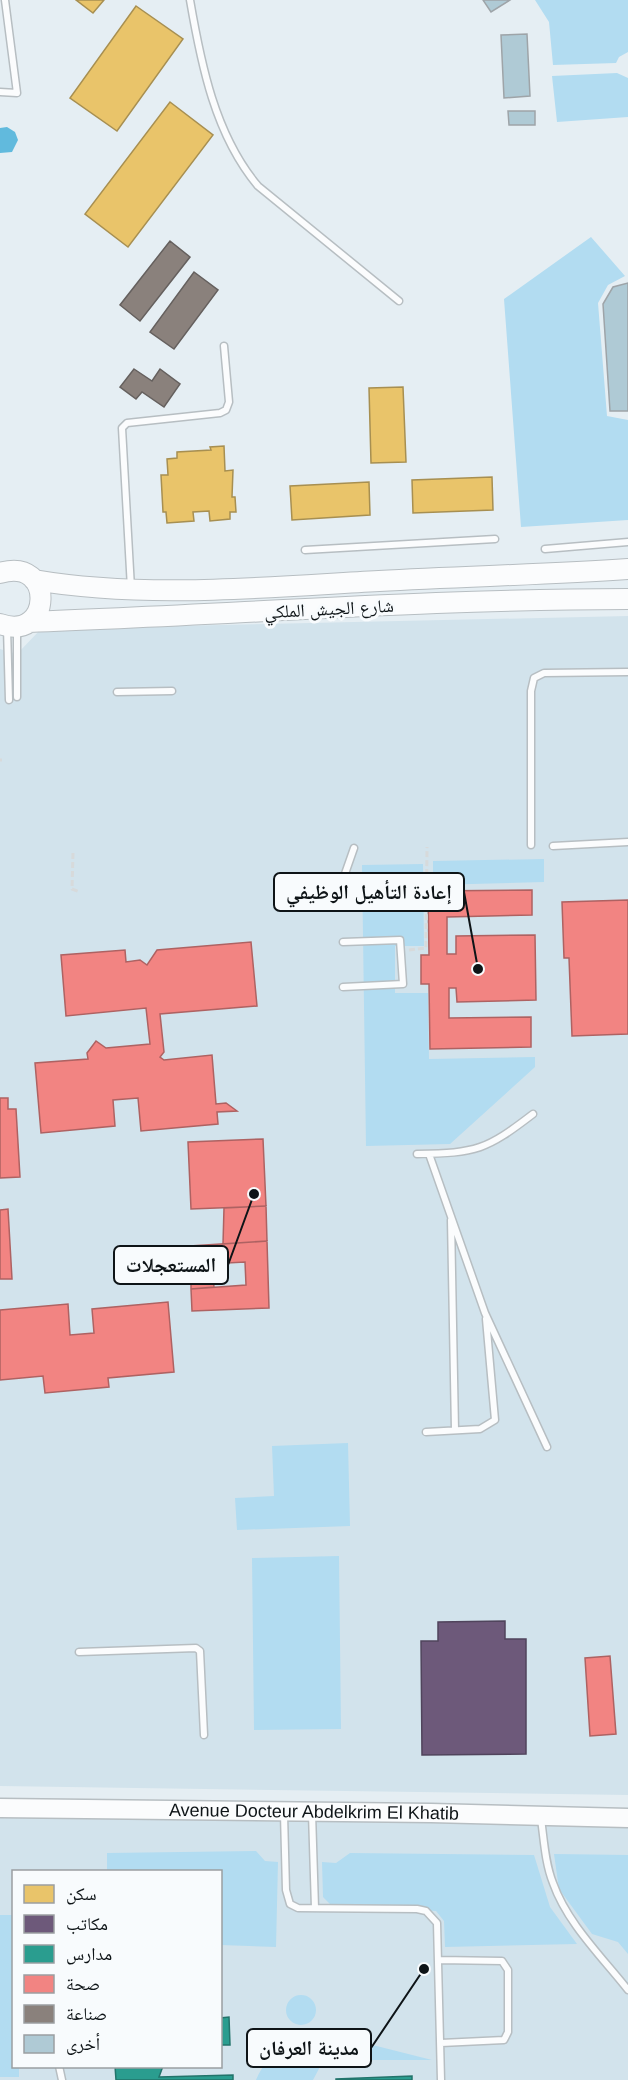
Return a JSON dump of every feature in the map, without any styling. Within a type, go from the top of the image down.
[{"type":"main road","name":"شارع الجيش الملكي","points":[[0,573],[19,571],[34,580],[86,588],[130,588],[286,586],[628,569]]},
{"type":"main road","points":[[13,625],[40,609],[41,598],[34,580]]},
{"type":"main road","name":"شارع الجيش الملكي","points":[[13,625],[330,607],[554,599],[628,600]]},
{"type":"street","name":"Avenue Docteur Abdelkrim El Khatib","points":[[0,1808],[628,1818]]},
{"type":"lane","points":[[0,93],[17,93],[5,0]]},
{"type":"lane","points":[[190,0],[198,50],[212,96],[240,165],[258,186],[399,301]]},
{"type":"lane","points":[[130,588],[122,428],[127,423],[220,413],[226,410],[229,402],[224,346]]},
{"type":"lane","points":[[305,550],[495,539]]},
{"type":"lane","points":[[545,549],[628,542]]},
{"type":"lane","points":[[13,625],[17,697]]},
{"type":"lane","points":[[9,700],[13,625]]},
{"type":"lane","points":[[531,846],[531,691],[534,678],[544,673],[628,672]]},
{"type":"lane","points":[[117,692],[172,691]]},
{"type":"lane","points":[[552,846],[628,843]]},
{"type":"lane","points":[[340,888],[354,848]]},
{"type":"lane","points":[[343,942],[400,940],[403,984],[343,987]]},
{"type":"lane","points":[[417,1154],[467,1153],[497,1142],[533,1114]]},
{"type":"lane","points":[[429,1154],[485,1313],[548,1447]]},
{"type":"lane","points":[[451,1214],[454,1430]]},
{"type":"lane","points":[[426,1432],[480,1429],[495,1420],[485,1313]]},
{"type":"lane","points":[[79,1652],[196,1648],[200,1652],[204,1735]]},
{"type":"lane","points":[[284,1811],[288,1900],[298,1908],[426,1911],[436,1923],[439,1960],[441,2080]]},
{"type":"lane","points":[[312,1812],[315,1908]]},
{"type":"lane","points":[[540,1815],[548,1869],[557,1895],[586,1938],[628,1990]]},
{"type":"lane","points":[[439,1960],[502,1961],[508,1970],[507,2036],[499,2041],[441,2043]]},
{"type":"path","points":[[401,951],[426,948],[427,847]]},
{"type":"path","points":[[73,853],[72,889],[80,892]]},
{"type":"shaded area","points":[[535,0],[628,0],[628,52],[619,57],[616,63],[553,65],[549,22]]},
{"type":"shaded area","points":[[617,73],[628,78],[628,117],[557,122],[552,76]]},
{"type":"shaded area","points":[[591,237],[625,276],[608,285],[598,303],[607,416],[628,420],[628,520],[521,527],[504,299]]},
{"type":"shaded area","points":[[628,616],[628,1795],[0,1786],[0,649],[17,654],[41,629]]},
{"type":"shaded area","points":[[544,859],[544,882],[433,885],[433,861]]},
{"type":"shaded area","points":[[423,864],[424,946],[395,946],[395,993],[428,993],[429,1059],[535,1057],[535,1067],[450,1144],[366,1146],[362,865]]},
{"type":"shaded area","points":[[348,1443],[350,1526],[237,1530],[235,1498],[274,1496],[272,1446]]},
{"type":"shaded area","points":[[339,1556],[341,1729],[254,1730],[252,1558]]},
{"type":"shaded area","points":[[0,1812],[628,1822],[628,2080],[0,2080]]},
{"type":"shaded area","points":[[256,1851],[265,1861],[278,1862],[276,1947],[222,1945],[222,1870],[107,1870],[107,1853]]},
{"type":"shaded area","points":[[350,1853],[534,1855],[550,1907],[577,1944],[445,1947],[444,1921],[436,1911],[330,1904],[323,1897],[322,1862],[336,1863]]},
{"type":"shaded area","points":[[554,1854],[628,1855],[628,1954],[618,1942],[592,1934],[559,1889]]},
{"type":"shaded area","points":[[0,1915],[12,1915],[12,2068],[19,2068],[19,2077],[0,2077]]},
{"type":"shaded area","points":[[301,1995],[312,1999],[316,2010],[312,2021],[301,2025],[290,2021],[286,2010],[290,1999]]},
{"type":"shaded area","points":[[325,2035],[322,2063],[313,2080],[256,2080],[268,2061],[284,2046],[303,2037]]},
{"type":"shaded area","points":[[337,2036],[432,2060],[334,2060]]},
{"type":"water","points":[[7,127],[15,132],[18,140],[12,152],[0,153],[0,128]]},
{"type":"building: سكن","points":[[76,0],[104,0],[93,13]]},
{"type":"building: سكن","points":[[136,6],[183,39],[117,131],[70,98]]},
{"type":"building: سكن","points":[[170,102],[213,135],[128,247],[85,214]]},
{"type":"building: سكن","points":[[403,387],[406,462],[371,463],[369,388]]},
{"type":"building: سكن","points":[[224,446],[225,471],[233,470],[232,497],[235,497],[236,512],[230,512],[230,519],[210,521],[209,511],[193,512],[194,521],[167,523],[166,512],[163,512],[161,475],[168,475],[167,459],[177,458],[177,452],[211,450],[210,447]]},
{"type":"building: سكن","points":[[492,477],[493,510],[413,513],[412,480]]},
{"type":"building: سكن","points":[[369,482],[370,515],[292,520],[290,486]]},
{"type":"building: مكاتب","points":[[505,1621],[505,1639],[526,1639],[526,1754],[422,1755],[421,1641],[438,1641],[438,1622]]},
{"type":"building: مدارس","points":[[229,2017],[230,2045],[222,2045],[222,2018]]},
{"type":"building: مدارس","points":[[115,2068],[162,2068],[159,2077],[233,2075],[233,2080],[116,2080]]},
{"type":"building: مدارس","points":[[412,2076],[412,2080],[336,2080],[336,2079]]},
{"type":"building: صحة","points":[[532,890],[532,915],[447,917],[447,954],[456,954],[456,936],[535,935],[536,1000],[457,1002],[456,988],[449,988],[449,1018],[531,1017],[531,1047],[430,1049],[429,984],[421,984],[421,955],[429,955],[428,891]]},
{"type":"building: صحة","points":[[628,900],[628,1034],[572,1036],[569,958],[564,958],[562,902]]},
{"type":"building: صحة","points":[[251,942],[257,1006],[160,1014],[164,1052],[160,1057],[164,1060],[212,1055],[216,1104],[226,1103],[237,1111],[217,1112],[218,1124],[141,1131],[138,1098],[113,1100],[115,1126],[41,1133],[35,1063],[88,1059],[87,1053],[96,1041],[106,1048],[150,1044],[146,1008],[66,1016],[61,955],[125,950],[126,962],[140,960],[147,965],[157,950]]},
{"type":"building: صحة","points":[[0,1098],[8,1098],[8,1109],[16,1109],[20,1177],[0,1178]]},
{"type":"building: صحة","points":[[263,1139],[266,1206],[191,1209],[188,1142]]},
{"type":"building: صحة","points":[[266,1206],[267,1241],[223,1244],[224,1208]]},
{"type":"building: صحة","points":[[8,1209],[12,1279],[0,1279],[0,1210]]},
{"type":"building: صحة","points":[[267,1241],[269,1308],[192,1311],[191,1289],[246,1285],[245,1262],[191,1265],[190,1246]]},
{"type":"building: صحة","points":[[212,1264],[214,1287],[191,1289],[191,1265]]},
{"type":"building: صحة","points":[[168,1302],[174,1372],[108,1378],[109,1387],[45,1393],[43,1376],[0,1380],[0,1310],[68,1304],[70,1335],[94,1333],[92,1309]]},
{"type":"building: صحة","points":[[610,1656],[616,1734],[590,1736],[585,1658]]},
{"type":"building: صناعة","points":[[170,241],[190,257],[140,321],[120,305]]},
{"type":"building: صناعة","points":[[194,272],[218,290],[174,349],[150,332]]},
{"type":"building: صناعة","points":[[134,369],[152,381],[160,369],[180,384],[164,407],[142,392],[136,399],[120,387]]},
{"type":"building: أخرى","points":[[483,0],[510,0],[491,12]]},
{"type":"building: أخرى","points":[[527,34],[530,96],[504,98],[501,35]]},
{"type":"building: أخرى","points":[[508,111],[535,111],[535,125],[509,125]]},
{"type":"building: أخرى","points":[[628,283],[628,411],[610,411],[603,304],[613,287]]},
{"type":"place","name":"إعادة التأهيل الوظيفي","points":[[478,969]]},
{"type":"place","name":"المستعجلات","points":[[254,1194]]},
{"type":"place","name":"مدينة العرفان","points":[[424,1969]]}]
